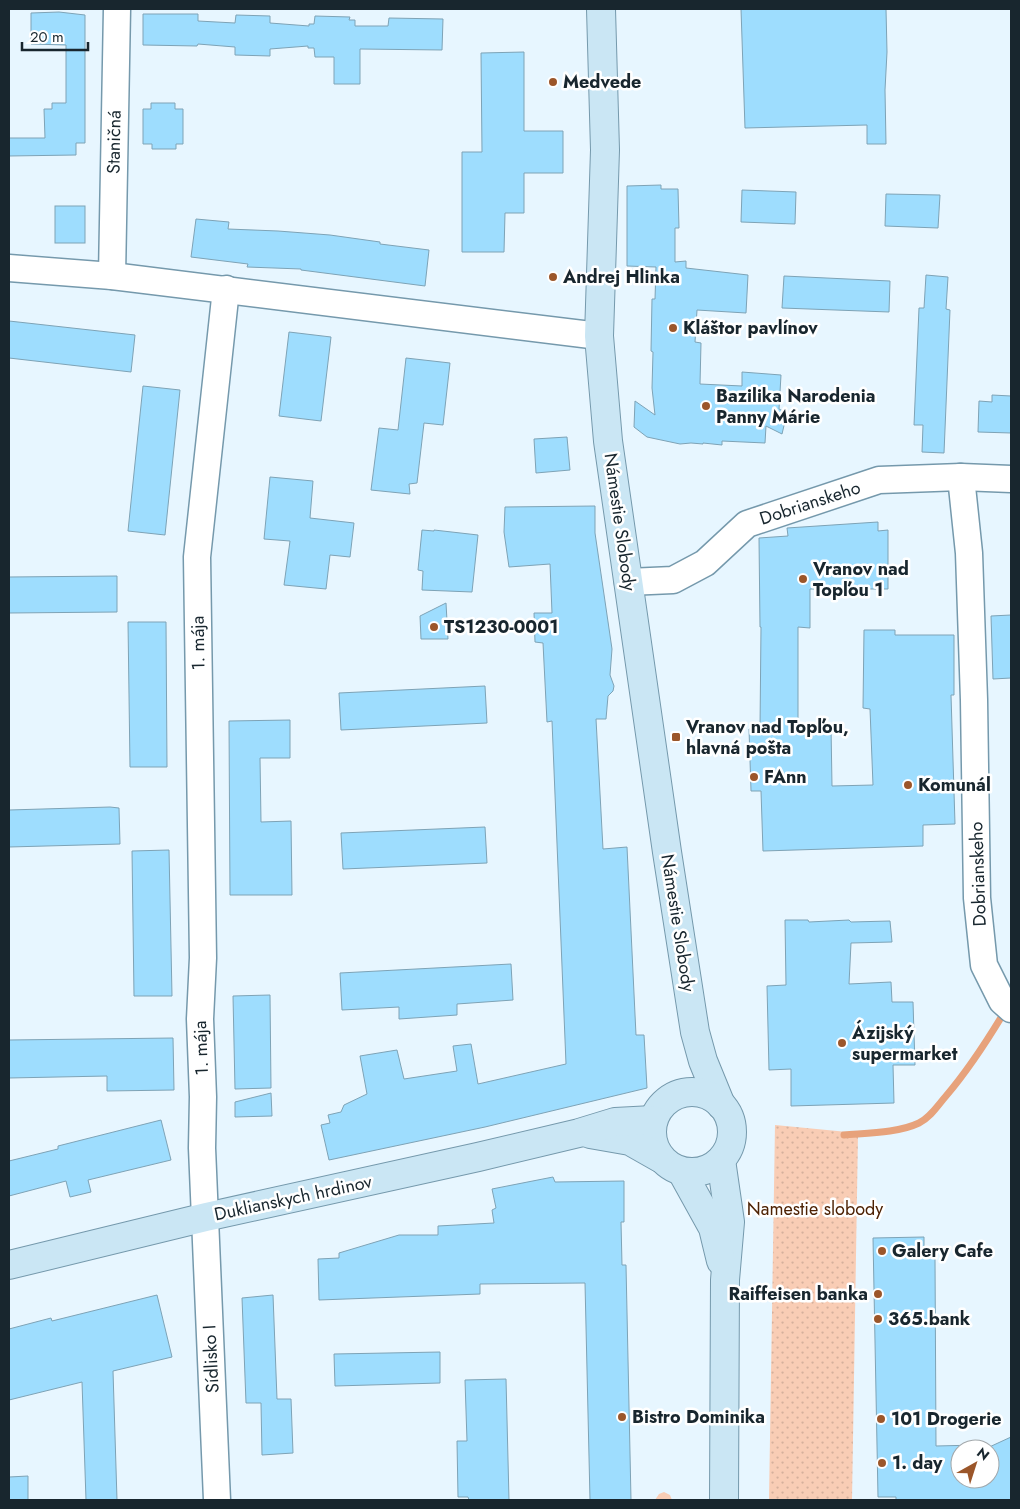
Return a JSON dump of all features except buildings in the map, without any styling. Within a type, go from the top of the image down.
[{"type":"street","name":"Staničná","points":[[112,276],[116,9]]},
{"type":"street","name":"Námestie Slobody","points":[[601,9],[605,150],[599,336],[608,441],[695,1032],[703,1061],[721,1105]]},
{"type":"street","points":[[9,268],[112,276],[226,289],[599,336]]},
{"type":"street","name":"1. mája","points":[[206,1217],[202,1148],[203,1097],[200,1019],[204,958],[197,558],[226,289]]},
{"type":"street","name":"Dobrianskeho","points":[[961,477],[969,553],[974,700],[977,898],[984,965],[1007,1005]]},
{"type":"street","name":"Dobrianskeho","points":[[628,582],[673,580],[705,563],[747,524],[878,480],[961,477],[1011,479]]},
{"type":"street","points":[[674,1095],[688,1061],[695,1032]]},
{"type":"street","points":[[579,1133],[630,1141],[671,1165],[693,1173],[713,1167],[722,1160],[728,1150],[732,1139],[732,1126],[728,1114],[721,1105],[712,1097],[699,1092],[674,1095],[657,1110],[651,1133],[654,1146],[671,1165],[712,1228],[725,1280]]},
{"type":"street","name":"Duklianskych hrdinov","points":[[9,1265],[206,1217],[478,1157],[579,1133],[615,1122],[653,1120]]},
{"type":"street","points":[[722,1160],[730,1222],[725,1280],[724,1500]]},
{"type":"street","name":"Sídlisko I","points":[[206,1217],[217,1500]]},
{"type":"green space","name":"Namestie slobody","points":[[775,1125],[858,1133],[852,1500],[769,1500]]},
{"type":"green space","points":[[664,1492],[670,1495],[672,1500],[655,1500],[659,1494]]},
{"type":"waterway","points":[[844,1135],[902,1129],[927,1118],[970,1065],[1005,1011]]},
{"type":"place","name":"Medvede","points":[[553,82]]},
{"type":"place","name":"Andrej Hlinka","points":[[553,277]]},
{"type":"place","name":"Kláštor pavlínov","points":[[673,328]]},
{"type":"place","name":"Bazilika Narodenia Panny Márie","points":[[706,406]]},
{"type":"place","name":"Vranov nad Topľou 1","points":[[803,579]]},
{"type":"place","name":"TS1230-0001","points":[[434,627]]},
{"type":"place","name":"Vranov nad Topľou, hlavná pošta","points":[[676,737]]},
{"type":"place","name":"FAnn","points":[[754,777]]},
{"type":"place","name":"Komunál","points":[[908,785]]},
{"type":"place","name":"Ázijský supermarket","points":[[842,1043]]},
{"type":"place","name":"Galery Cafe","points":[[882,1251]]},
{"type":"place","name":"Raiffeisen banka","points":[[878,1294]]},
{"type":"place","name":"365.bank","points":[[878,1319]]},
{"type":"place","name":"Bistro Dominika","points":[[622,1417]]},
{"type":"place","name":"101 Drogerie","points":[[881,1419]]},
{"type":"place","name":"1. day","points":[[882,1463]]}]
